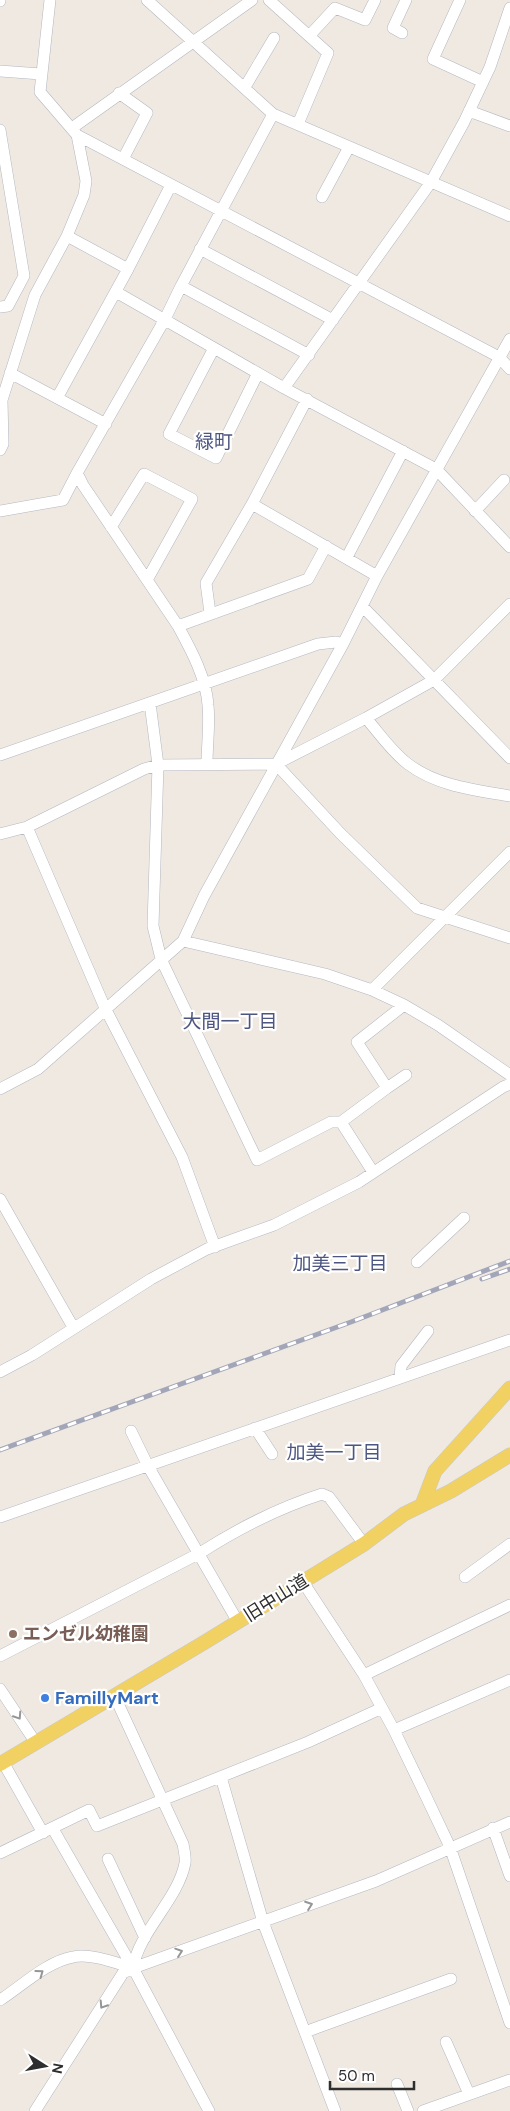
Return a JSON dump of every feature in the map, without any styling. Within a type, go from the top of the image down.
[{"type":"main road","points":[[422,1505],[435,1471],[510,1388]]},
{"type":"main road","name":"旧中山道","points":[[2,1763],[115,1697],[303,1582],[364,1544],[404,1514],[451,1491],[510,1454]]},
{"type":"street","points":[[50,0],[40,92],[75,131],[171,185],[499,357],[510,368]]},
{"type":"street","points":[[147,0],[273,114],[510,216]]},
{"type":"street","points":[[75,131],[119,94],[252,0]]},
{"type":"street","points":[[269,0],[328,53],[298,124]]},
{"type":"street","points":[[309,36],[335,8],[365,20],[375,0]]},
{"type":"street","points":[[402,33],[393,28],[406,0]]},
{"type":"street","points":[[460,0],[433,59],[483,82]]},
{"type":"street","points":[[284,388],[431,182],[483,82],[510,8]]},
{"type":"street","points":[[245,88],[274,38]]},
{"type":"street","points":[[0,72],[41,74]]},
{"type":"street","points":[[119,94],[147,112],[124,159]]},
{"type":"street","points":[[469,111],[510,126]]},
{"type":"street","points":[[0,511],[63,500],[165,319],[180,286],[273,114]]},
{"type":"street","points":[[0,130],[3,168],[24,276],[8,306],[0,307]]},
{"type":"street","points":[[0,450],[3,444],[2,400],[35,295],[67,236],[84,195],[86,181],[75,131]]},
{"type":"street","points":[[322,197],[349,146]]},
{"type":"street","points":[[57,398],[116,292],[171,185]]},
{"type":"street","points":[[67,236],[128,269]]},
{"type":"street","points":[[200,249],[333,320]]},
{"type":"street","points":[[180,286],[308,355]]},
{"type":"street","points":[[116,292],[284,388],[436,469],[510,547]]},
{"type":"street","points":[[0,1089],[38,1068],[183,941],[204,896],[343,644],[377,576],[510,338]]},
{"type":"street","points":[[214,348],[169,434],[216,458],[258,373]]},
{"type":"street","points":[[10,373],[106,424]]},
{"type":"street","points":[[210,613],[206,583],[252,504],[307,400]]},
{"type":"street","points":[[347,557],[403,451]]},
{"type":"street","points":[[77,473],[178,626],[189,647],[204,684],[208,705],[206,764]]},
{"type":"street","points":[[111,527],[144,474],[192,499],[147,580]]},
{"type":"street","points":[[475,510],[504,480]]},
{"type":"street","points":[[252,504],[377,576]]},
{"type":"street","points":[[178,626],[308,579],[326,546]]},
{"type":"street","points":[[0,834],[27,827],[144,769],[158,766],[206,764],[276,764],[366,718],[434,680],[510,604]]},
{"type":"street","points":[[362,606],[510,758]]},
{"type":"street","points":[[0,755],[318,644],[336,642],[343,644]]},
{"type":"street","points":[[150,703],[158,766],[153,926],[161,959],[258,1160],[331,1122],[341,1122],[406,1075]]},
{"type":"street","points":[[366,718],[406,763],[426,775],[462,788],[510,796]]},
{"type":"street","points":[[276,764],[340,834],[417,908],[510,938]]},
{"type":"street","points":[[27,827],[105,1008],[182,1156],[215,1247]]},
{"type":"street","points":[[372,990],[510,852]]},
{"type":"street","points":[[183,941],[325,974],[372,990],[404,1005],[438,1025],[510,1075]]},
{"type":"street","points":[[387,1088],[357,1042],[404,1005]]},
{"type":"street","points":[[0,1372],[32,1355],[73,1327],[151,1279],[215,1247],[298,1214],[359,1182],[510,1084]]},
{"type":"street","points":[[341,1122],[373,1172]]},
{"type":"street","points":[[0,1199],[73,1327]]},
{"type":"street","points":[[417,1262],[464,1218]]},
{"type":"street","points":[[400,1378],[402,1366],[428,1331]]},
{"type":"street","points":[[0,1517],[510,1340]]},
{"type":"street","points":[[255,1428],[272,1454]]},
{"type":"street","points":[[131,1431],[148,1466],[238,1622]]},
{"type":"street","points":[[0,1656],[200,1554],[221,1540],[287,1505],[322,1494],[329,1497],[364,1544]]},
{"type":"street","points":[[465,1577],[510,1544]]},
{"type":"street","points":[[303,1582],[364,1675],[394,1730],[450,1847],[510,2023]]},
{"type":"street","points":[[364,1675],[510,1605]]},
{"type":"street","points":[[394,1730],[510,1680]]},
{"type":"street","points":[[0,1689],[36,1743]]},
{"type":"street","points":[[115,1697],[183,1844],[186,1862],[174,1891],[135,1954],[133,1968]]},
{"type":"street","points":[[0,1853],[89,1810],[97,1826],[308,1742],[382,1708]]},
{"type":"street","points":[[2,1763],[48,1831],[133,1968],[209,2111]]},
{"type":"street","points":[[221,1777],[263,1922],[334,2111]]},
{"type":"street","points":[[35,2111],[123,1973],[376,1881],[510,1822]]},
{"type":"street","points":[[493,1828],[510,1876]]},
{"type":"street","points":[[108,1859],[145,1938]]},
{"type":"street","points":[[0,2000],[50,1965],[74,1956],[106,1960],[133,1968]]},
{"type":"street","points":[[305,2032],[451,1979]]},
{"type":"street","points":[[446,2042],[468,2094]]},
{"type":"street","points":[[423,2111],[510,2080]]},
{"type":"street","points":[[396,2084],[408,2111]]},
{"type":"railway","points":[[0,1450],[351,1322],[510,1261]]},
{"type":"railway","points":[[482,1279],[510,1269]]},
{"type":"place","name":"エンゼル幼稚園","points":[[13,1634]]},
{"type":"place","name":"FamillyMart","points":[[45,1698]]},
{"type":"district","name":"緑町","points":[[214,441]]},
{"type":"district","name":"大間一丁目","points":[[230,1021]]},
{"type":"district","name":"加美三丁目","points":[[340,1263]]},
{"type":"district","name":"加美一丁目","points":[[334,1452]]}]
